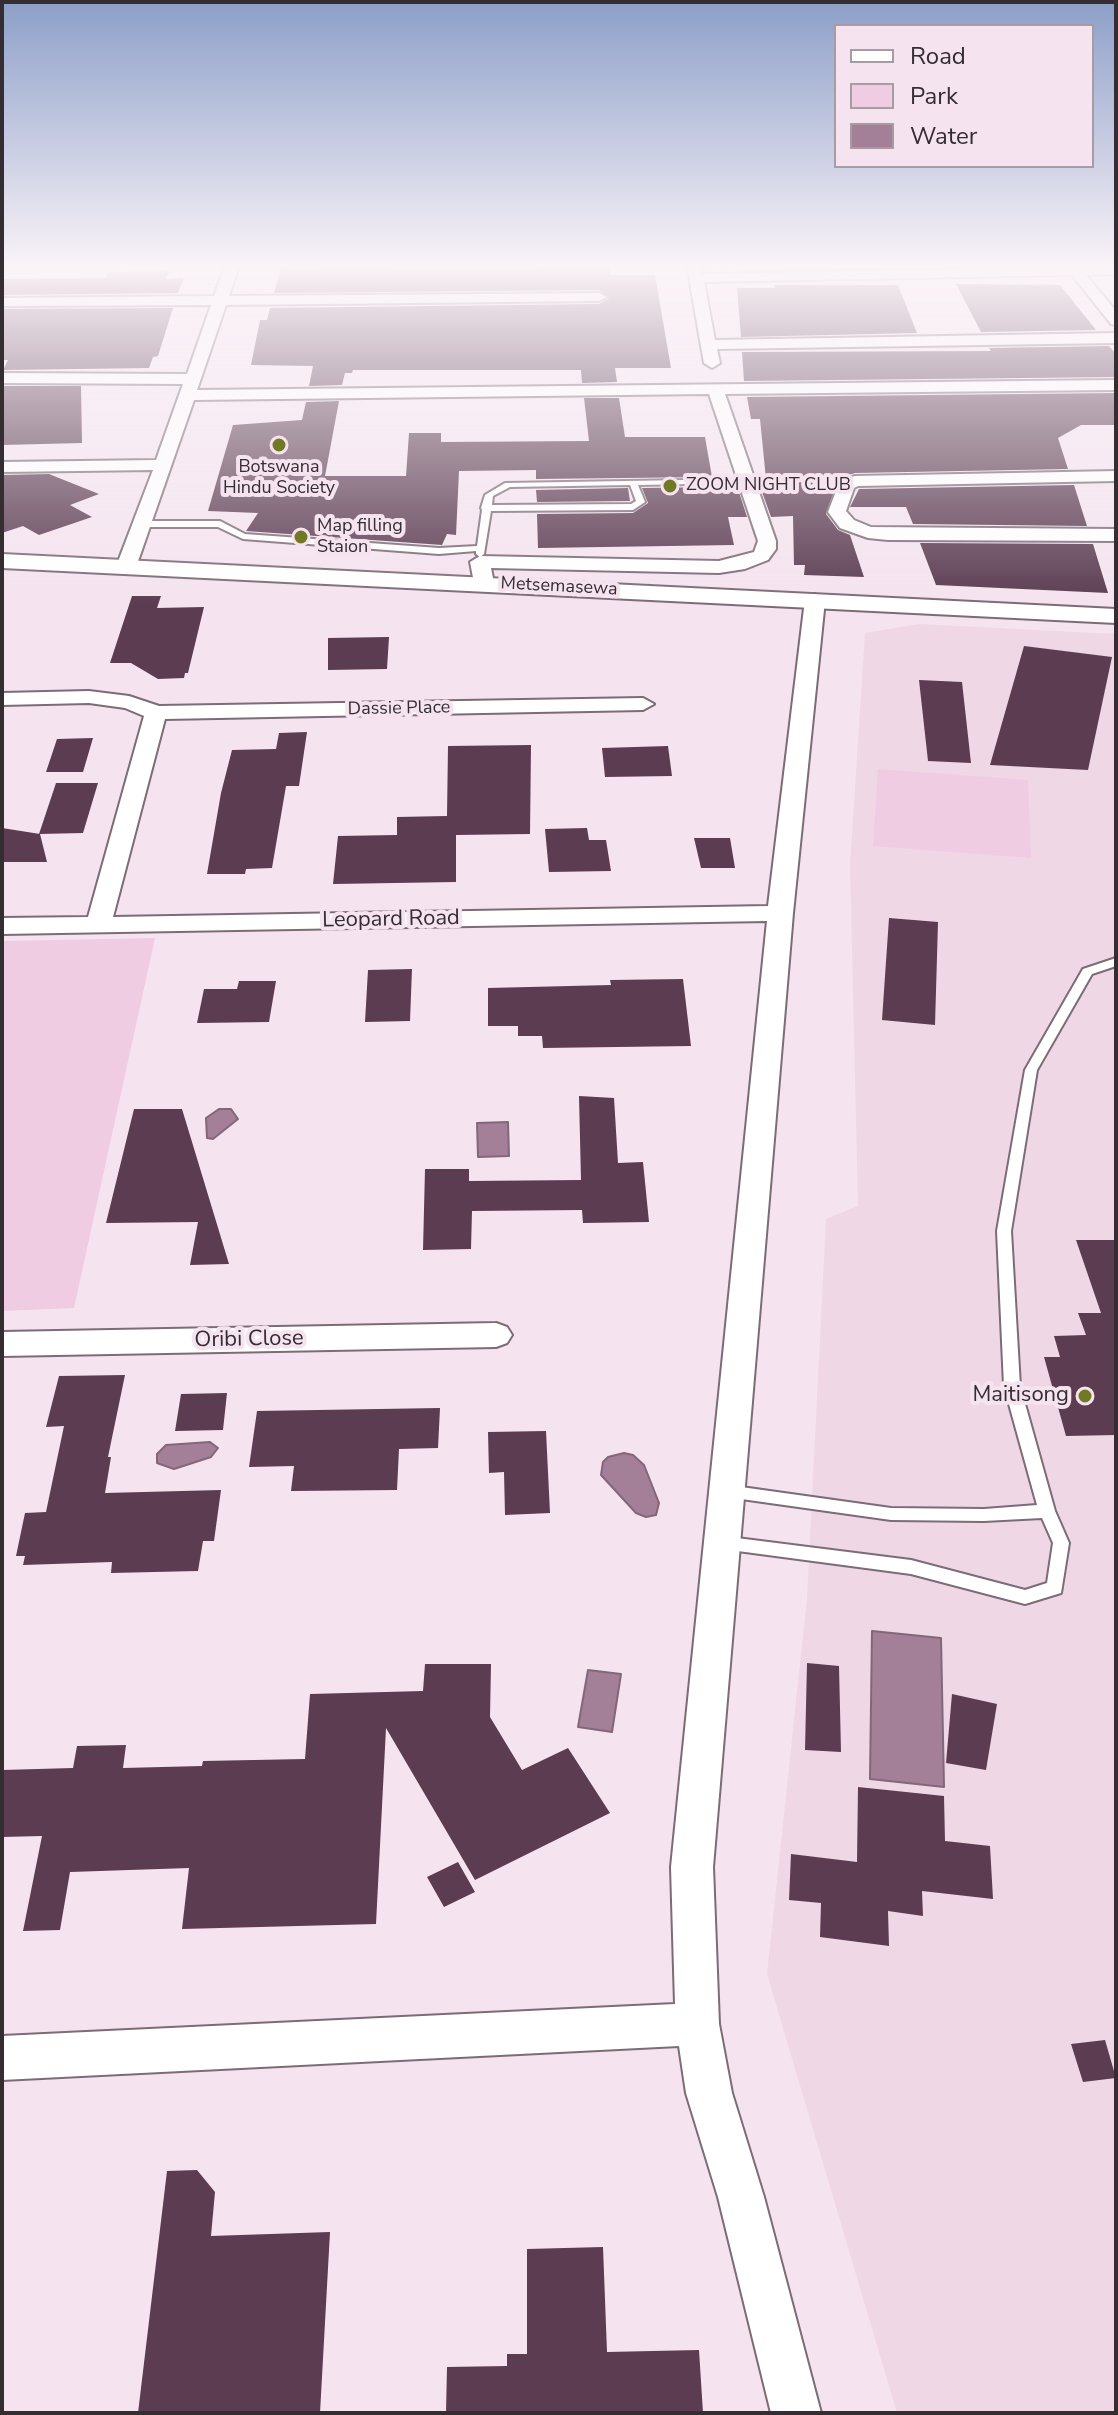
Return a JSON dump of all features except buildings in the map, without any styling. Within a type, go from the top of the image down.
[{"type":"street","points":[[17,379],[189,387],[716,389],[1116,385]]},
{"type":"street","points":[[126,567],[192,379]]},
{"type":"street","points":[[481,564],[719,567],[747,563],[764,552],[767,541],[714,379]]},
{"type":"street","points":[[2,467],[163,465]]},
{"type":"street","points":[[1116,476],[864,480],[846,485],[837,512],[847,524],[868,532],[888,534],[1116,535]]},
{"type":"street","name":"Metsemasewa","points":[[2,561],[126,567],[481,564],[815,600],[1116,616]]},
{"type":"street","points":[[796,2413],[741,2197],[709,2093],[697,2024],[692,1867],[780,913],[815,600]]},
{"type":"street","name":"Dassie Place","points":[[2,699],[89,697],[129,702],[156,713],[643,704]]},
{"type":"street","points":[[98,925],[156,713]]},
{"type":"street","name":"Leopard Road","points":[[2,926],[780,913]]},
{"type":"street","name":"Oribi Close","points":[[2,1344],[496,1335]]},
{"type":"street","points":[[2,2058],[697,2024]]},
{"type":"lane","points":[[143,524],[220,524],[243,536],[439,551],[481,564],[485,508],[489,495],[508,485],[746,481]]},
{"type":"lane","points":[[485,508],[633,507],[641,502],[633,483]]},
{"type":"lane","points":[[720,1543],[911,1567],[1025,1597],[1055,1588],[1061,1543],[1047,1511],[1012,1386],[1004,1231],[1031,1070],[1087,972],[1116,962]]},
{"type":"lane","points":[[727,1491],[891,1514],[984,1515],[1047,1511]]},
{"type":"shaded area","points":[[919,624],[1116,634],[1116,2413],[897,2413],[767,1974],[807,1598],[826,1219],[858,1206],[850,865],[865,633]]},
{"type":"green space","points":[[878,769],[1028,780],[1031,858],[873,846]]},
{"type":"green space","points":[[155,938],[74,1308],[2,1311],[2,941]]},
{"type":"water","points":[[219,1109],[231,1109],[238,1119],[213,1139],[207,1138],[206,1118]]},
{"type":"water","points":[[508,1122],[509,1156],[478,1157],[477,1123]]},
{"type":"water","points":[[210,1442],[218,1448],[211,1457],[174,1469],[157,1463],[157,1454],[166,1445]]},
{"type":"water","points":[[624,1453],[633,1455],[644,1465],[659,1503],[656,1515],[646,1517],[636,1513],[601,1475],[603,1462],[608,1457]]},
{"type":"water","points":[[872,1631],[941,1638],[944,1787],[870,1779]]},
{"type":"water","points":[[588,1670],[621,1674],[612,1732],[578,1727]]},
{"type":"place","name":"Botswana Hindu Society","points":[[279,445]]},
{"type":"place","name":"ZOOM NIGHT CLUB","points":[[670,486]]},
{"type":"place","name":"Map filling Staion","points":[[301,537]]},
{"type":"place","name":"Maitisong","points":[[1085,1396]]}]
